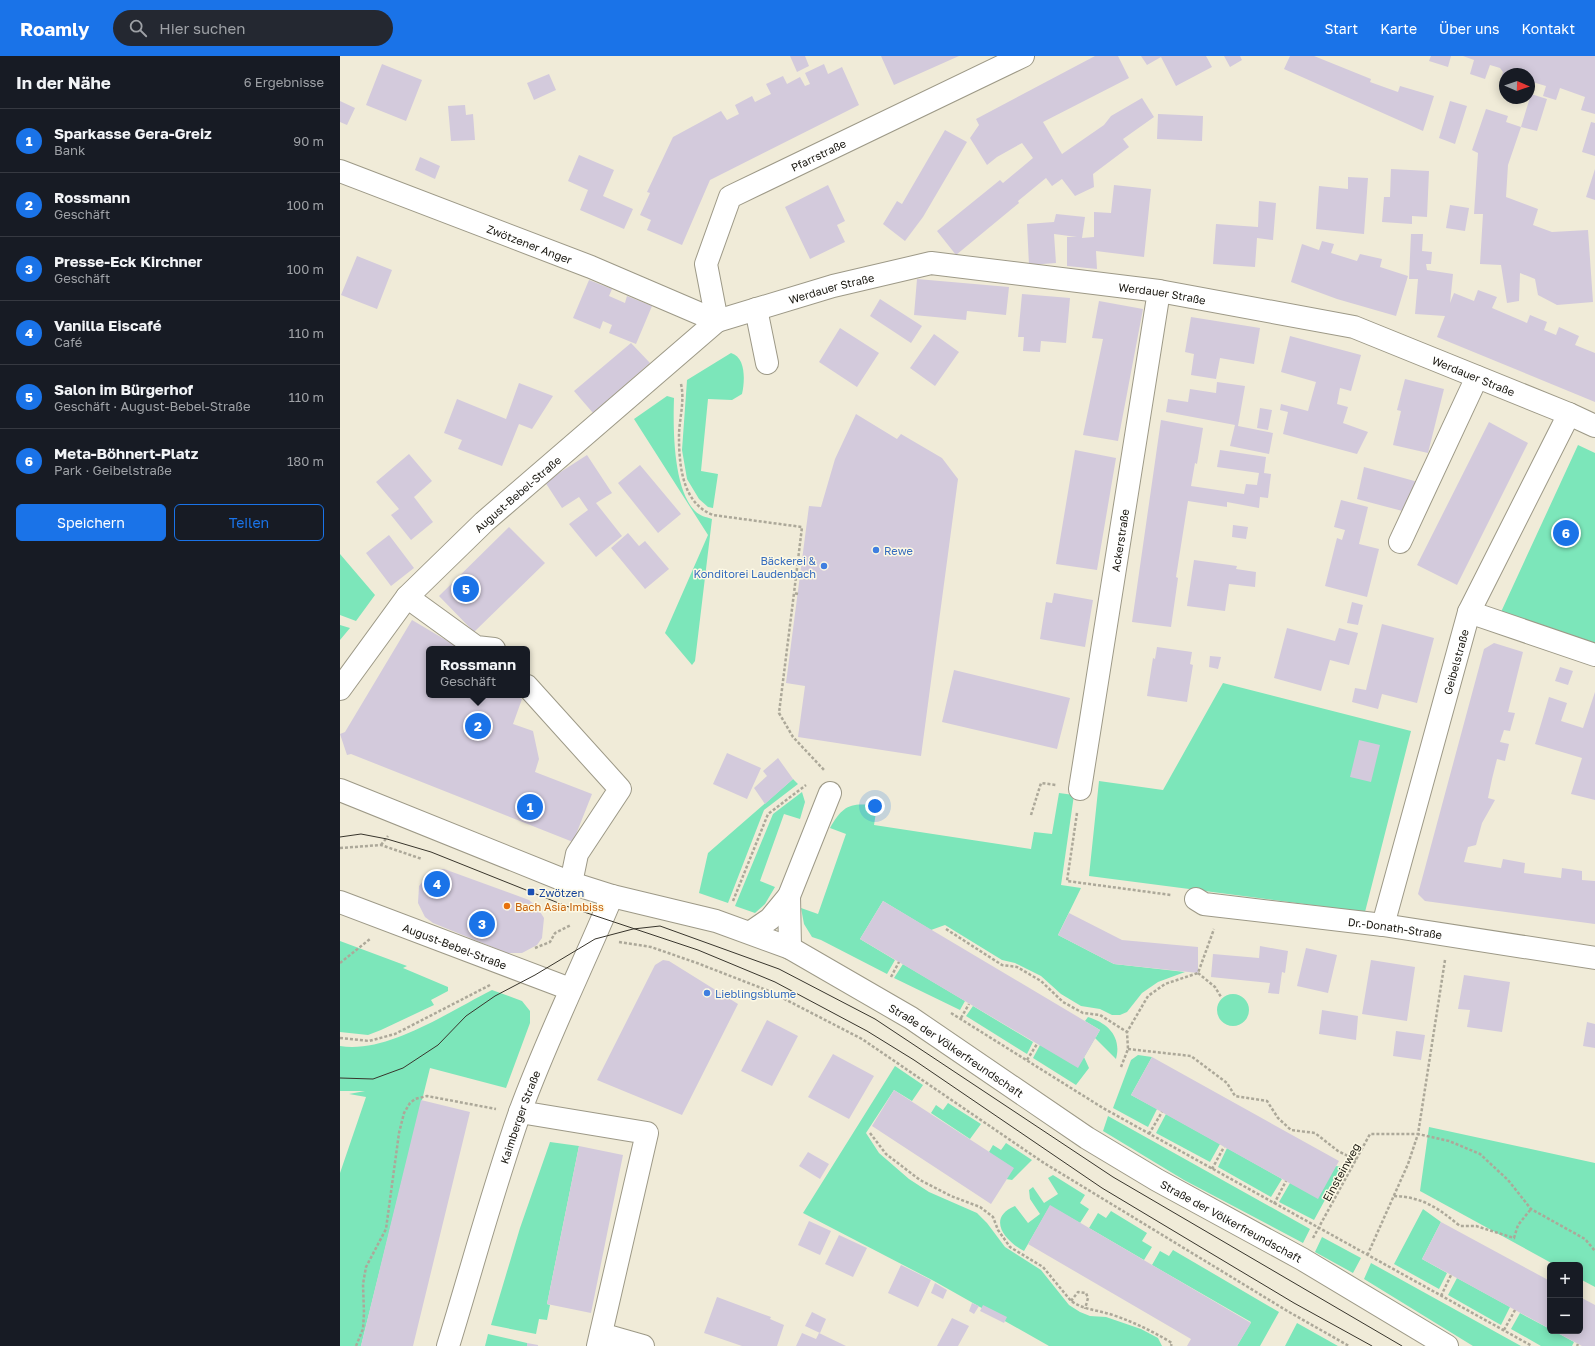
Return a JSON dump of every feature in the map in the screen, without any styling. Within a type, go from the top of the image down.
[{"type":"street","name":"Pfarrstraße","points":[[717,321],[706,264],[730,197],[1023,56]]},
{"type":"street","name":"Zwötzener Anger","points":[[340,171],[591,267],[717,321]]},
{"type":"street","name":"Werdauer Straße","points":[[717,321],[833,286],[931,263],[1159,291],[1354,327],[1569,414],[1595,426]]},
{"type":"street","name":"Ackerstraße","points":[[1080,789],[1159,291]]},
{"type":"street","points":[[756,309],[768,363]]},
{"type":"street","name":"August-Bebel-Straße","points":[[340,689],[407,597],[484,522],[717,321]]},
{"type":"street","points":[[1400,542],[1477,377]]},
{"type":"street","name":"Geibelstraße","points":[[1383,925],[1469,612],[1569,414]]},
{"type":"street","points":[[407,597],[475,646]]},
{"type":"street","points":[[1469,612],[1595,655]]},
{"type":"street","points":[[530,689],[620,789],[577,854],[571,883]]},
{"type":"street","name":"Straße der Völkerfreundschaft","points":[[340,790],[571,883],[612,896],[716,921],[751,932],[790,948],[911,1018],[1088,1138],[1157,1180],[1302,1260],[1447,1346]]},
{"type":"street","points":[[751,932],[770,919],[789,896],[830,793]]},
{"type":"street","name":"Kaimberger Straße","points":[[448,1346],[520,1112],[570,989],[595,939],[612,896]]},
{"type":"street","points":[[789,896],[790,948]]},
{"type":"street","name":"Dr.-Donath-Straße","points":[[1196,899],[1204,904],[1383,925],[1595,958]]},
{"type":"street","name":"August-Bebel-Straße","points":[[340,902],[570,989]]},
{"type":"street","points":[[520,1112],[647,1133],[599,1340],[643,1346]]},
{"type":"path","points":[[666,364],[681,385],[679,436],[680,456],[686,487],[691,500],[703,511],[713,515],[802,527],[796,593],[779,713],[793,737],[825,770],[821,774]]},
{"type":"path","points":[[732,901],[768,814],[810,781]]},
{"type":"path","points":[[1031,815],[1041,783],[1080,789],[1067,880],[1196,899]]},
{"type":"path","points":[[340,848],[381,845],[422,859]]},
{"type":"path","points":[[1198,973],[1217,922],[1220,906]]},
{"type":"path","points":[[340,963],[392,922]]},
{"type":"path","points":[[946,929],[1002,965],[1017,967],[1041,981],[1063,1002],[1083,1012],[1100,1015],[1127,1032]]},
{"type":"path","points":[[1368,1256],[1408,1164],[1418,1134],[1449,935]]},
{"type":"path","points":[[595,939],[651,947],[697,963],[769,991],[862,1039],[1044,1163],[1289,1312],[1350,1346]]},
{"type":"path","points":[[889,981],[898,962]]},
{"type":"path","points":[[340,1038],[369,1041],[395,1034],[520,970]]},
{"type":"path","points":[[1198,973],[1215,987],[1221,997]]},
{"type":"path","points":[[1121,1066],[1128,1049],[1127,1032],[1148,996],[1165,984],[1198,973]]},
{"type":"path","points":[[961,1018],[969,1004]]},
{"type":"path","points":[[945,1010],[961,1018],[1103,1108],[1532,1346]]},
{"type":"path","points":[[1027,1060],[1037,1044]]},
{"type":"path","points":[[1128,1049],[1192,1056],[1227,1083],[1235,1096],[1267,1101],[1278,1118],[1291,1130],[1315,1133],[1338,1152],[1356,1160]]},
{"type":"path","points":[[356,1346],[363,1329],[363,1284],[366,1267],[386,1229],[398,1133],[404,1113],[410,1103],[416,1099],[427,1096],[481,1108],[520,1112]]},
{"type":"path","points":[[1149,1134],[1162,1112]]},
{"type":"path","points":[[870,1133],[886,1154],[920,1180],[951,1196],[980,1207],[993,1216],[998,1230],[1010,1247],[1043,1267],[1071,1301],[1085,1309],[1111,1314],[1146,1327],[1172,1344],[1171,1346]]},
{"type":"path","name":"Einsteinweg","points":[[1302,1260],[1370,1134],[1418,1134]]},
{"type":"path","points":[[1418,1134],[1449,1141],[1480,1154],[1508,1180],[1531,1209],[1585,1239],[1595,1251]]},
{"type":"path","points":[[1212,1169],[1224,1147]]},
{"type":"path","points":[[1274,1204],[1286,1181]]},
{"type":"path","points":[[1394,1196],[1408,1196],[1437,1207],[1460,1226],[1476,1226],[1514,1238],[1518,1225],[1531,1209]]},
{"type":"path","points":[[1441,1296],[1451,1275]]},
{"type":"path","points":[[1071,1301],[1078,1292],[1086,1293],[1088,1298],[1085,1309]]},
{"type":"path","points":[[1504,1331],[1515,1310]]},
{"type":"green space","points":[[731,353],[736,355],[742,364],[744,383],[742,394],[732,400],[708,399],[701,471],[718,474],[713,508],[708,507],[699,499],[687,479],[682,450],[687,380]]},
{"type":"green space","points":[[667,396],[674,398],[674,441],[678,473],[682,488],[695,511],[712,519],[695,661],[692,665],[665,633],[708,535],[634,419]]},
{"type":"green space","points":[[1578,445],[1595,453],[1595,645],[1501,612]]},
{"type":"green space","points":[[340,554],[375,595],[356,621],[340,615]]},
{"type":"green space","points":[[340,625],[350,628],[340,640]]},
{"type":"green space","points":[[1223,683],[1411,731],[1365,912],[1089,876],[1099,781],[1163,790]]},
{"type":"green space","points":[[793,779],[798,784],[764,810],[728,903],[699,893],[708,853]]},
{"type":"green space","points":[[802,792],[805,802],[800,819],[784,814],[760,881],[775,887],[765,904],[755,913],[735,906],[773,814]]},
{"type":"green space","points":[[1059,793],[1074,795],[1061,885],[1081,888],[1058,935],[1114,964],[1185,972],[1158,982],[1142,993],[1127,1012],[1120,1015],[1112,1015],[1100,1009],[1081,1006],[1061,994],[1041,976],[1015,963],[1002,960],[945,925],[931,930],[883,901],[860,939],[895,960],[887,974],[821,940],[812,937],[804,924],[801,908],[818,914],[846,834],[830,828],[839,814],[849,807],[854,805],[877,806],[874,825],[1031,849],[1034,832],[1052,834]]},
{"type":"green space","points":[[340,941],[407,966],[403,968],[448,987],[448,991],[431,1000],[434,1005],[368,1035],[340,1032]]},
{"type":"green space","points":[[903,964],[965,1001],[960,1010],[894,978]]},
{"type":"green space","points":[[492,990],[522,1001],[530,1011],[530,1023],[506,1088],[430,1068],[361,1346],[340,1346],[340,1173],[366,1097],[349,1094],[365,1091],[340,1091],[340,1046],[358,1047],[378,1044],[398,1037],[438,1019]]},
{"type":"green space","points":[[1230,994],[1236,994],[1245,998],[1249,1010],[1245,1022],[1236,1026],[1230,1026],[1221,1022],[1217,1013],[1217,1007],[1221,998]]},
{"type":"green space","points":[[973,1006],[1033,1042],[1027,1054],[966,1016]]},
{"type":"green space","points":[[1088,1017],[1102,1023],[1112,1032],[1117,1044],[1116,1059],[1095,1038],[1084,1057],[1089,1068],[1076,1085],[1033,1058],[1040,1045],[1096,1037],[1100,1030],[1085,1021]]},
{"type":"green space","points":[[1138,1055],[1152,1057],[1131,1095],[1157,1109],[1148,1127],[1113,1108],[1131,1060]]},
{"type":"green space","points":[[895,1066],[923,1085],[912,1101],[894,1090],[866,1133],[879,1153],[909,1179],[929,1192],[977,1213],[987,1223],[1005,1247],[1041,1270],[1069,1305],[1090,1316],[1106,1317],[1141,1329],[1158,1338],[1162,1346],[1049,1346],[934,1281],[803,1213]]},
{"type":"green space","points":[[948,1103],[981,1124],[970,1139],[931,1113],[936,1105],[943,1110]]},
{"type":"green space","points":[[1166,1114],[1220,1144],[1210,1162],[1156,1133]]},
{"type":"green space","points":[[1108,1116],[1310,1229],[1303,1243],[1184,1180],[1103,1131]]},
{"type":"green space","points":[[1429,1127],[1595,1163],[1595,1287],[1583,1281],[1583,1262],[1550,1262],[1420,1191]]},
{"type":"green space","points":[[550,1142],[579,1146],[547,1304],[550,1305],[547,1320],[539,1319],[536,1334],[491,1325],[520,1228]]},
{"type":"green space","points":[[1006,1143],[1032,1160],[1012,1180],[1006,1179],[989,1152],[993,1145],[1001,1150]]},
{"type":"green space","points":[[1227,1148],[1282,1179],[1271,1197],[1218,1167]]},
{"type":"green space","points":[[1336,1166],[1343,1167],[1314,1220],[1279,1202],[1290,1183]]},
{"type":"green space","points":[[1053,1175],[1085,1195],[1080,1203],[1089,1209],[1080,1223],[1050,1206],[1024,1251],[1005,1236],[1000,1223],[1002,1217],[1006,1211],[1015,1206],[1028,1223],[1040,1214],[1030,1199],[1029,1190],[1033,1187],[1044,1203],[1058,1194],[1048,1178]]},
{"type":"green space","points":[[1423,1209],[1441,1222],[1422,1259],[1447,1273],[1439,1289],[1394,1264]]},
{"type":"green space","points":[[1111,1211],[1147,1233],[1142,1241],[1152,1247],[1144,1260],[1089,1228],[1098,1213],[1106,1218]]},
{"type":"green space","points":[[1322,1237],[1361,1258],[1353,1273],[1315,1252]]},
{"type":"green space","points":[[1173,1250],[1279,1312],[1260,1346],[1237,1346],[1251,1322],[1152,1265],[1160,1251],[1169,1256]]},
{"type":"green space","points":[[1371,1263],[1521,1346],[1473,1346],[1364,1279]]},
{"type":"green space","points":[[1457,1278],[1510,1307],[1501,1325],[1448,1295]]},
{"type":"green space","points":[[1520,1313],[1547,1327],[1547,1334],[1559,1334],[1574,1342],[1572,1346],[1541,1346],[1511,1329]]},
{"type":"green space","points":[[1297,1323],[1338,1346],[1285,1346]]},
{"type":"green space","points":[[488,1334],[527,1343],[527,1346],[485,1346]]},
{"type":"building","points":[[790,56],[805,56],[809,66],[797,72]]},
{"type":"building","points":[[881,56],[959,56],[894,85]]},
{"type":"building","points":[[1095,56],[1118,56],[1129,78],[1043,122],[1062,154],[1104,125],[1111,116],[1142,98],[1154,117],[1123,139],[1129,147],[1093,174],[1094,187],[1075,196],[1062,179],[1052,186],[1046,178],[1018,201],[1019,203],[956,255],[937,231],[1000,180],[1003,183],[1033,158],[1022,143],[997,157],[987,165],[970,138],[979,125],[976,119]]},
{"type":"building","points":[[1141,56],[1206,56],[1212,67],[1176,86],[1161,57],[1147,65]]},
{"type":"building","points":[[1224,56],[1240,56],[1242,60],[1230,67]]},
{"type":"building","points":[[1290,56],[1314,56],[1371,79],[1370,82],[1398,92],[1400,86],[1434,96],[1423,131],[1284,69]]},
{"type":"building","points":[[1431,56],[1451,56],[1448,67],[1429,61]]},
{"type":"building","points":[[1463,56],[1595,56],[1595,114],[1581,110],[1585,97],[1560,88],[1556,100],[1543,96],[1546,86],[1535,83],[1535,68],[1500,68],[1490,65],[1485,79],[1470,74],[1474,60]]},
{"type":"building","points":[[382,64],[422,80],[406,121],[366,105]]},
{"type":"building","points":[[824,64],[828,74],[842,67],[859,105],[710,180],[682,245],[647,230],[651,220],[640,215],[650,193],[647,192],[673,137],[721,111],[727,120],[739,114],[735,105],[752,96],[755,102],[771,94],[766,84],[783,76],[787,84],[800,77],[805,86],[810,84],[805,73]]},
{"type":"building","points":[[549,74],[556,90],[534,100],[527,83]]},
{"type":"building","points":[[1535,95],[1547,99],[1537,131],[1521,127],[1528,104],[1535,104]]},
{"type":"building","points":[[340,101],[355,108],[347,125],[340,122]]},
{"type":"building","points":[[1450,101],[1467,106],[1455,144],[1439,138]]},
{"type":"building","points":[[465,105],[466,115],[473,114],[475,140],[451,141],[448,106]]},
{"type":"building","points":[[1486,109],[1508,116],[1506,122],[1521,127],[1508,165],[1506,197],[1538,209],[1533,225],[1552,232],[1588,230],[1593,302],[1557,305],[1538,295],[1535,279],[1520,273],[1519,301],[1507,303],[1501,265],[1480,264],[1483,214],[1474,214],[1478,153],[1472,150]]},
{"type":"building","points":[[1158,114],[1203,116],[1202,141],[1157,139]]},
{"type":"building","points":[[1591,122],[1595,123],[1595,156],[1582,152]]},
{"type":"building","points":[[945,130],[967,142],[923,217],[905,241],[883,224],[897,201],[902,204]]},
{"type":"building","points":[[579,155],[614,170],[603,196],[633,209],[624,229],[580,210],[588,190],[568,181]]},
{"type":"building","points":[[420,157],[440,166],[435,179],[415,170]]},
{"type":"building","points":[[1391,169],[1429,171],[1427,217],[1412,216],[1412,224],[1382,222],[1384,197],[1390,197]]},
{"type":"building","points":[[1595,169],[1595,200],[1586,197]]},
{"type":"building","points":[[1348,177],[1368,178],[1364,234],[1316,229],[1319,186],[1348,189]]},
{"type":"building","points":[[828,185],[845,221],[837,225],[845,242],[810,259],[785,207]]},
{"type":"building","points":[[1114,185],[1151,189],[1144,257],[1096,251],[1097,269],[1067,266],[1067,237],[1077,237],[1054,234],[1056,263],[1029,265],[1027,224],[1054,222],[1056,214],[1085,217],[1082,238],[1094,237],[1094,212],[1111,213]]},
{"type":"building","points":[[1259,201],[1276,203],[1273,240],[1257,238],[1255,267],[1213,264],[1216,224],[1258,227]]},
{"type":"building","points":[[1450,205],[1469,208],[1465,231],[1446,228]]},
{"type":"building","points":[[1411,234],[1423,234],[1422,251],[1432,252],[1431,264],[1426,264],[1427,270],[1453,274],[1450,303],[1454,293],[1474,301],[1478,290],[1497,297],[1492,308],[1527,323],[1530,315],[1547,322],[1544,330],[1556,335],[1559,327],[1579,336],[1575,345],[1595,353],[1595,402],[1437,337],[1445,316],[1415,314],[1418,279],[1409,279]]},
{"type":"building","points":[[1322,241],[1334,244],[1331,253],[1357,261],[1360,254],[1382,259],[1380,267],[1408,276],[1396,316],[1337,299],[1291,282],[1302,244],[1319,250]]},
{"type":"building","points":[[357,256],[392,270],[377,309],[341,295]]},
{"type":"building","points":[[917,279],[1009,287],[1006,315],[967,311],[966,320],[914,315]]},
{"type":"building","points":[[589,280],[612,289],[609,296],[625,303],[627,296],[652,306],[636,344],[609,333],[612,325],[603,321],[600,329],[573,318]]},
{"type":"building","points":[[1022,294],[1070,298],[1066,343],[1041,341],[1040,352],[1023,351],[1024,337],[1018,337]]},
{"type":"building","points":[[880,299],[922,326],[911,343],[870,316]]},
{"type":"building","points":[[1099,301],[1143,309],[1118,441],[1083,435],[1103,339],[1092,338]]},
{"type":"building","points":[[1191,317],[1260,328],[1254,364],[1220,358],[1216,379],[1191,375],[1194,354],[1185,352]]},
{"type":"building","points":[[840,328],[879,353],[857,387],[819,362]]},
{"type":"building","points":[[934,334],[959,352],[935,386],[910,368]]},
{"type":"building","points":[[1290,336],[1361,355],[1351,391],[1340,388],[1337,404],[1348,407],[1343,423],[1368,432],[1357,454],[1283,434],[1288,412],[1280,410],[1281,404],[1308,411],[1316,382],[1281,372]]},
{"type":"building","points":[[631,343],[650,363],[593,413],[574,391]]},
{"type":"building","points":[[1405,379],[1444,389],[1428,453],[1393,445],[1401,411],[1397,410]]},
{"type":"building","points":[[1217,382],[1245,386],[1238,426],[1273,433],[1269,454],[1230,446],[1235,425],[1166,412],[1168,399],[1188,402],[1190,389],[1216,393]]},
{"type":"building","points":[[519,383],[553,396],[532,429],[519,424],[502,466],[458,449],[462,440],[444,433],[457,399],[506,419]]},
{"type":"building","points":[[1260,408],[1272,410],[1268,430],[1257,428]]},
{"type":"building","name":"Rewe","points":[[856,414],[897,439],[901,434],[942,458],[958,479],[921,756],[798,737],[805,686],[786,683],[809,506],[821,507],[835,459]]},
{"type":"building","points":[[1161,420],[1203,428],[1197,464],[1195,463],[1191,486],[1244,494],[1246,484],[1257,485],[1259,473],[1217,467],[1220,450],[1266,457],[1264,473],[1271,474],[1268,498],[1260,497],[1259,508],[1227,502],[1227,507],[1188,501],[1176,577],[1178,578],[1171,627],[1132,622]]},
{"type":"building","points":[[1489,422],[1528,443],[1457,585],[1417,565]]},
{"type":"building","points":[[1075,450],[1116,458],[1097,570],[1056,564]]},
{"type":"building","points":[[409,454],[432,481],[414,497],[433,522],[411,540],[391,515],[399,509],[376,482]]},
{"type":"building","points":[[587,455],[612,493],[596,503],[622,536],[596,557],[569,524],[588,510],[579,497],[562,508],[545,482]]},
{"type":"building","points":[[640,465],[681,514],[658,533],[618,483]]},
{"type":"building","points":[[1364,467],[1418,482],[1410,513],[1357,499]]},
{"type":"building","points":[[1341,500],[1368,507],[1359,544],[1379,549],[1367,597],[1325,586],[1337,538],[1342,540],[1345,530],[1334,527]]},
{"type":"building","points":[[1233,525],[1248,527],[1246,539],[1232,537]]},
{"type":"building","points":[[509,527],[545,563],[474,632],[439,596]]},
{"type":"building","points":[[628,533],[639,546],[645,541],[669,569],[645,589],[611,548]]},
{"type":"building","points":[[389,535],[414,568],[391,586],[366,553]]},
{"type":"building","points":[[1194,560],[1237,566],[1236,569],[1256,572],[1255,587],[1229,584],[1225,611],[1187,606]]},
{"type":"building","points":[[1054,593],[1093,600],[1085,647],[1040,639],[1046,602],[1052,603]]},
{"type":"building","points":[[1352,602],[1363,605],[1358,625],[1347,623]]},
{"type":"building","points":[[412,620],[456,646],[426,646],[426,698],[522,699],[513,724],[533,731],[539,759],[535,772],[592,794],[573,842],[351,754],[347,755],[340,734],[345,732]]},
{"type":"building","points":[[1382,624],[1434,638],[1417,703],[1382,694],[1378,709],[1352,702],[1355,688],[1366,690]]},
{"type":"building","points":[[1287,628],[1335,641],[1339,628],[1358,633],[1349,665],[1330,660],[1321,691],[1274,678]]},
{"type":"building","points":[[1494,643],[1523,652],[1508,712],[1515,713],[1510,731],[1504,730],[1500,742],[1509,744],[1505,761],[1497,759],[1492,779],[1488,798],[1495,800],[1482,823],[1476,845],[1468,847],[1464,862],[1501,868],[1503,859],[1525,863],[1524,873],[1561,878],[1562,868],[1582,871],[1582,880],[1595,881],[1595,924],[1425,901],[1418,894],[1484,649]]},
{"type":"building","points":[[1157,647],[1192,652],[1190,664],[1193,665],[1187,702],[1147,696],[1153,658],[1155,659]]},
{"type":"building","points":[[1210,656],[1221,657],[1218,669],[1209,667]]},
{"type":"building","points":[[1560,667],[1573,671],[1568,685],[1555,681]]},
{"type":"building","points":[[954,670],[1070,698],[1057,749],[942,722]]},
{"type":"building","points":[[1595,692],[1595,800],[1571,794],[1582,758],[1535,744],[1549,697],[1567,703],[1561,721],[1583,728]]},
{"type":"building","points":[[1359,740],[1380,745],[1371,782],[1350,777]]},
{"type":"building","points":[[727,753],[761,768],[747,799],[713,784]]},
{"type":"building","points":[[778,758],[793,779],[765,804],[754,788],[767,776],[763,771]]},
{"type":"building","points":[[444,869],[529,900],[537,907],[544,918],[542,938],[537,945],[522,953],[507,953],[433,923],[425,917],[418,903],[419,886],[428,875],[436,870]]},
{"type":"building","points":[[883,901],[1100,1030],[1078,1068],[860,939]]},
{"type":"building","points":[[1069,913],[1122,940],[1198,947],[1198,973],[1114,964],[1058,935]]},
{"type":"building","points":[[1260,946],[1288,951],[1285,973],[1282,972],[1279,994],[1268,993],[1270,983],[1211,977],[1213,954],[1259,958]]},
{"type":"building","points":[[1306,948],[1337,955],[1328,993],[1297,986]]},
{"type":"building","points":[[663,960],[669,961],[738,1004],[682,1115],[597,1080],[655,965]]},
{"type":"building","points":[[1371,960],[1415,967],[1407,1021],[1362,1014]]},
{"type":"building","points":[[1464,975],[1510,982],[1502,1032],[1467,1027],[1470,1010],[1458,1009]]},
{"type":"building","points":[[1322,1010],[1358,1016],[1356,1040],[1319,1034]]},
{"type":"building","points":[[767,1020],[798,1036],[772,1086],[741,1071]]},
{"type":"building","points":[[1587,1022],[1595,1024],[1595,1048],[1583,1046]]},
{"type":"building","points":[[1396,1031],[1425,1035],[1421,1060],[1393,1056]]},
{"type":"building","points":[[833,1054],[874,1076],[849,1119],[808,1097]]},
{"type":"building","points":[[1152,1057],[1339,1161],[1318,1199],[1131,1095]]},
{"type":"building","points":[[894,1090],[1014,1168],[991,1204],[872,1126]]},
{"type":"building","points":[[421,1100],[470,1112],[413,1346],[361,1346]]},
{"type":"building","points":[[579,1146],[623,1155],[591,1313],[547,1304]]},
{"type":"building","points":[[808,1152],[829,1164],[820,1179],[799,1166]]},
{"type":"building","points":[[1050,1205],[1251,1323],[1237,1346],[1187,1346],[1191,1339],[1028,1244]]},
{"type":"building","points":[[809,1221],[831,1231],[820,1255],[798,1245]]},
{"type":"building","points":[[1441,1222],[1547,1279],[1547,1327],[1422,1259]]},
{"type":"building","points":[[839,1235],[867,1248],[853,1277],[825,1264]]},
{"type":"building","points":[[901,1265],[931,1280],[918,1307],[888,1293]]},
{"type":"building","points":[[935,1283],[947,1290],[943,1299],[931,1293]]},
{"type":"building","points":[[717,1297],[771,1317],[770,1319],[784,1325],[777,1346],[742,1346],[704,1333]]},
{"type":"building","points":[[1583,1299],[1595,1305],[1595,1346],[1582,1346],[1560,1334],[1583,1334]]},
{"type":"building","points":[[972,1303],[979,1306],[974,1314],[969,1311]]},
{"type":"building","points":[[983,1305],[1007,1317],[1004,1323],[980,1311]]},
{"type":"building","points":[[812,1312],[826,1319],[820,1333],[805,1326]]},
{"type":"building","points":[[952,1318],[969,1326],[958,1346],[937,1346]]},
{"type":"building","points":[[802,1333],[816,1339],[819,1333],[846,1346],[796,1346]]},
{"type":"building","points":[[527,1343],[538,1345],[538,1346],[527,1346]]},
{"type":"tram line","points":[[340,837],[361,834],[387,839],[431,852],[566,906],[698,950],[775,982],[867,1031],[914,1060],[1102,1188],[1294,1303],[1372,1346]]},
{"type":"tram line","points":[[340,1078],[373,1079],[403,1068],[438,1045],[466,1016],[495,996],[535,975],[595,939],[633,929],[660,926],[779,969],[875,1019],[1113,1177],[1402,1346]]},
{"type":"place","name":"Meta-Böhnert-Platz","points":[[1566,533]]},
{"type":"place","name":"Rewe","points":[[876,550]]},
{"type":"place","name":"Bäckerei & Konditorei Laudenbach","points":[[824,566]]},
{"type":"place","name":"Salon im Bürgerhof","points":[[466,589]]},
{"type":"place","name":"Rossmann","points":[[478,726]]},
{"type":"place","name":"Sparkasse Gera-Greiz","points":[[530,807]]},
{"type":"place","name":"Vanilla Eiscafé","points":[[437,884]]},
{"type":"place","name":"Zwötzen","points":[[531,892]]},
{"type":"place","name":"Bach Asia Imbiss","points":[[507,906]]},
{"type":"place","name":"Presse-Eck Kirchner","points":[[482,924]]},
{"type":"place","name":"Lieblingsblume","points":[[707,993]]}]
